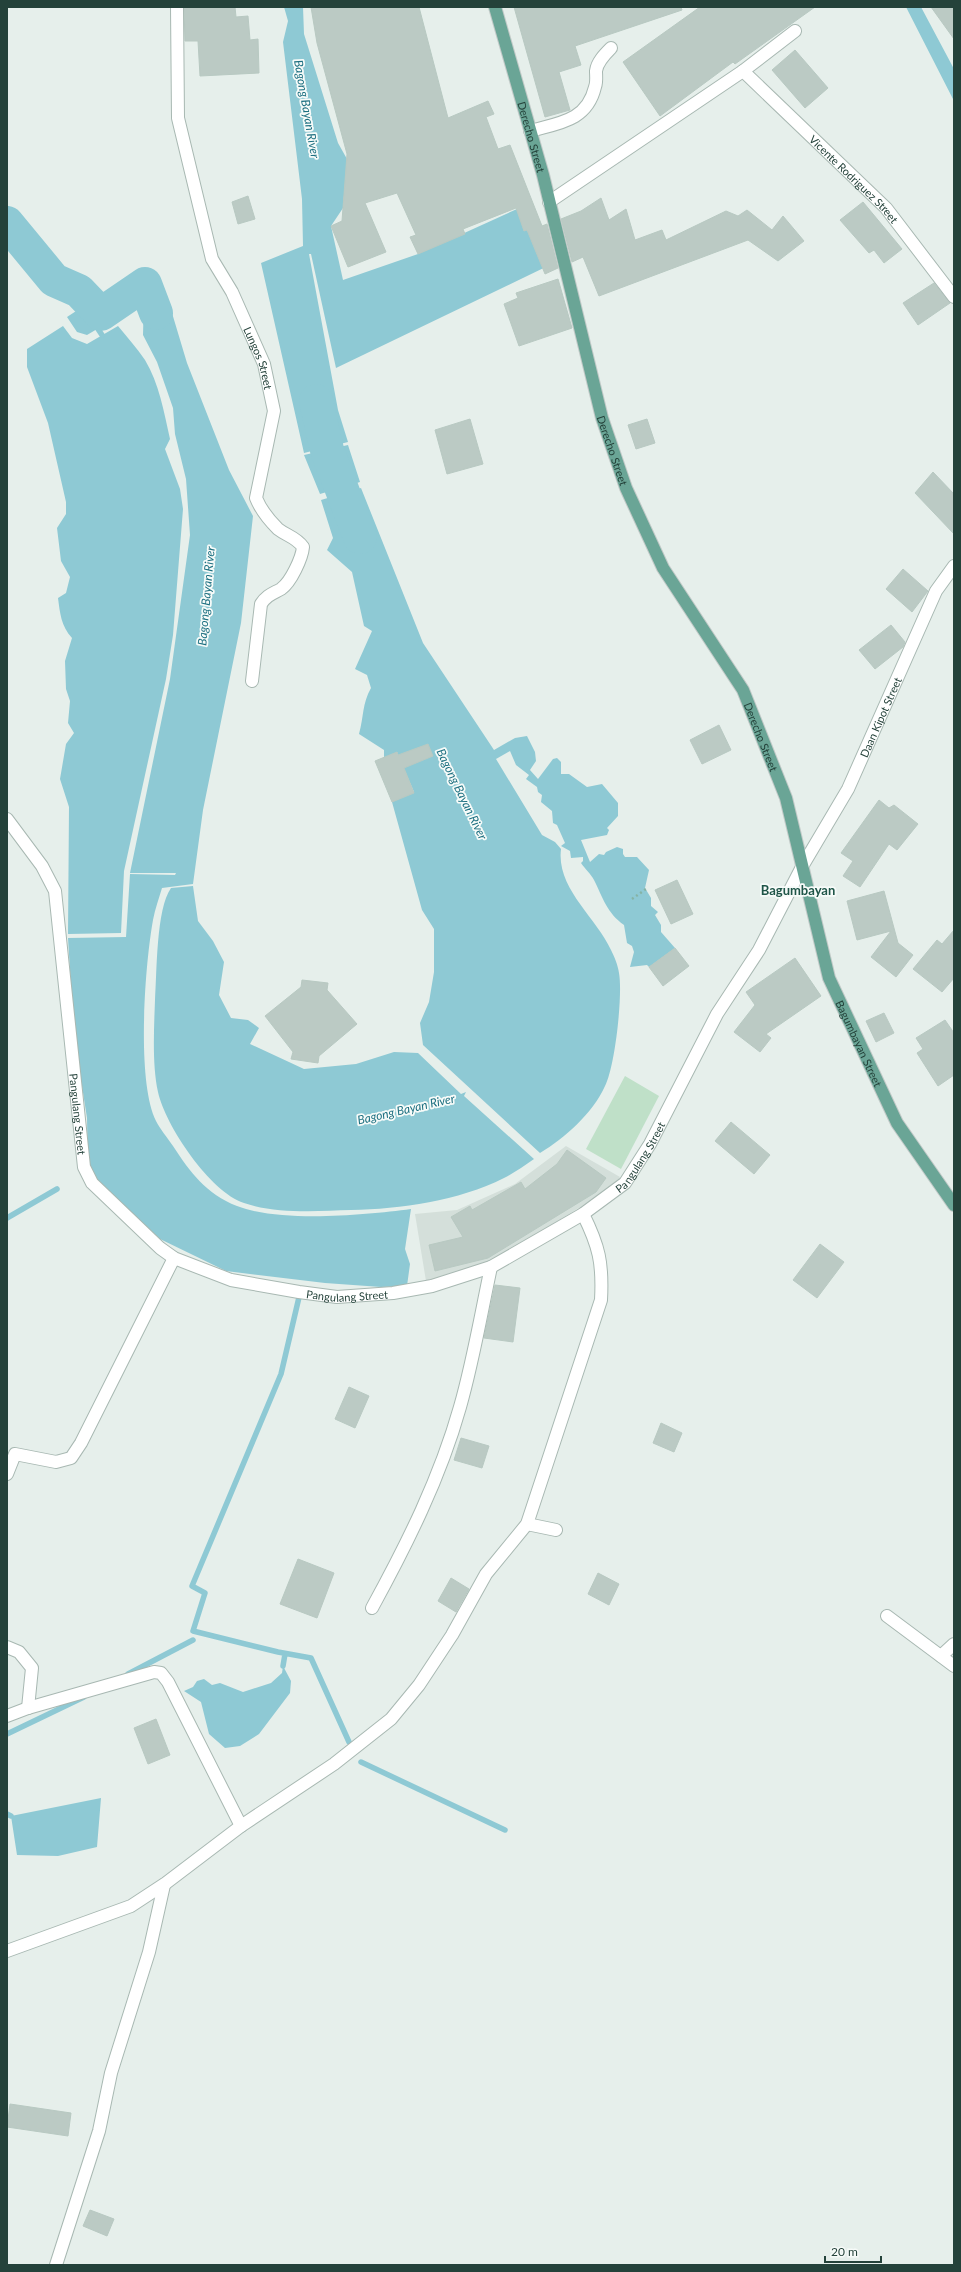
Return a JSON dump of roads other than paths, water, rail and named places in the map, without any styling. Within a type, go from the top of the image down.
[{"type":"main road","name":"Derecho Street","points":[[495,7],[549,202],[602,418],[626,488],[663,568],[743,690],[786,798],[803,865]]},
{"type":"main road","name":"Bagumbayan Street","points":[[803,865],[829,978],[897,1123],[954,1205]]},
{"type":"street","name":"Lungos Street","points":[[177,7],[178,118],[212,258],[232,292],[264,364],[274,411],[256,498],[259,505],[278,529],[297,539],[303,547],[297,566],[282,588],[266,596],[261,604],[252,681]]},
{"type":"street","points":[[549,202],[743,71],[795,31]]},
{"type":"street","points":[[530,131],[580,115],[588,106],[596,86],[596,69],[602,57],[611,48]]},
{"type":"street","name":"Vicente Rodriguez Street","points":[[743,71],[886,208],[954,296]]},
{"type":"street","name":"Daan Kipot Street","points":[[803,865],[852,783],[936,591],[954,566]]},
{"type":"street","name":"Pangulang Street","points":[[7,819],[42,866],[55,891],[84,1167],[92,1183],[160,1248],[174,1258],[231,1280],[337,1297],[393,1293],[432,1286],[491,1268],[583,1214],[625,1183],[650,1144],[717,1014],[759,950],[803,865]]},
{"type":"street","points":[[7,1951],[131,1906],[164,1885],[241,1826],[334,1764],[391,1718],[419,1685],[448,1642],[486,1574],[527,1524],[601,1300],[602,1278],[597,1241],[583,1214]]},
{"type":"street","points":[[7,1474],[11,1451],[56,1462],[71,1458],[81,1443],[174,1258]]},
{"type":"street","points":[[372,1608],[415,1524],[445,1453],[460,1407],[491,1268]]},
{"type":"street","points":[[527,1524],[556,1530]]},
{"type":"street","points":[[887,1616],[954,1666]]},
{"type":"street","points":[[941,1656],[954,1644]]},
{"type":"street","points":[[7,1647],[19,1652],[32,1668],[28,1708]]},
{"type":"street","points":[[7,1716],[28,1708],[154,1672],[161,1673],[168,1682],[241,1826]]},
{"type":"street","points":[[56,2265],[99,2131],[111,2073],[149,1952],[164,1885]]},
{"type":"water","points":[[284,7],[303,7],[304,34],[338,143],[347,159],[343,208],[331,226],[343,280],[418,254],[517,209],[524,231],[527,230],[556,262],[336,368],[311,254],[309,254],[338,410],[348,442],[304,453],[261,263],[303,246],[302,199],[283,42],[288,21]]},
{"type":"water","points":[[906,7],[921,7],[954,69],[954,101]]},
{"type":"water","points":[[137,276],[144,276],[152,289],[157,304],[172,313],[187,363],[229,470],[253,516],[241,623],[203,810],[193,884],[162,888],[153,920],[147,964],[144,1022],[146,1079],[150,1103],[156,1121],[186,1165],[208,1189],[226,1201],[237,1206],[255,1211],[299,1216],[347,1215],[411,1209],[405,1249],[410,1264],[407,1286],[381,1287],[325,1283],[226,1271],[160,1239],[88,1172],[87,1118],[74,1035],[68,938],[126,937],[130,874],[175,875],[176,873],[130,873],[170,679],[190,535],[186,479],[175,434],[173,408],[157,362],[143,335],[144,295],[132,294],[129,280]]},
{"type":"water","points":[[99,296],[115,306],[114,319],[87,335],[77,332],[67,317]]},
{"type":"water","points":[[63,326],[72,338],[87,344],[118,326],[145,360],[154,378],[163,408],[170,439],[165,449],[180,489],[183,509],[173,635],[166,679],[124,871],[121,933],[68,934],[69,807],[60,779],[66,744],[74,733],[68,723],[70,701],[66,689],[65,661],[72,638],[65,629],[60,614],[58,598],[66,593],[70,577],[61,561],[57,528],[66,514],[66,502],[48,423],[27,367],[27,349]]},
{"type":"water","points":[[348,445],[360,482],[320,494],[304,455]]},
{"type":"water","points":[[361,488],[423,643],[494,750],[515,738],[527,736],[535,752],[536,761],[530,770],[538,779],[553,759],[557,758],[561,762],[561,774],[569,774],[587,787],[602,784],[618,803],[618,816],[607,828],[609,830],[607,835],[581,840],[590,862],[599,854],[604,855],[606,852],[617,847],[623,849],[623,854],[625,857],[637,857],[649,870],[645,888],[651,898],[651,906],[658,912],[655,915],[661,925],[661,932],[675,948],[649,967],[647,965],[630,967],[634,952],[632,946],[627,943],[624,925],[609,910],[593,878],[581,863],[583,861],[583,857],[571,858],[570,851],[561,846],[565,843],[557,825],[553,823],[552,811],[541,802],[542,795],[538,792],[537,787],[526,779],[529,775],[516,765],[510,751],[496,759],[542,835],[555,842],[561,849],[561,863],[565,877],[578,902],[596,926],[611,950],[619,973],[619,1013],[615,1047],[609,1077],[600,1096],[586,1115],[559,1140],[540,1153],[423,1045],[420,1023],[429,1002],[434,972],[434,929],[422,910],[392,802],[414,792],[397,752],[384,758],[384,750],[359,734],[365,705],[371,688],[367,675],[355,669],[372,631],[364,626],[352,572],[327,550],[333,538],[321,500]]},
{"type":"water","points":[[193,886],[198,921],[213,941],[224,962],[219,995],[231,1018],[248,1020],[259,1028],[250,1044],[304,1069],[356,1064],[394,1052],[418,1053],[461,1094],[466,1092],[464,1096],[534,1159],[504,1178],[468,1193],[409,1206],[390,1208],[311,1211],[269,1209],[244,1203],[217,1186],[191,1156],[179,1139],[162,1106],[156,1081],[154,1058],[157,958],[162,911],[171,888]]},
{"type":"water","points":[[283,1666],[291,1681],[290,1693],[259,1734],[240,1746],[225,1748],[209,1734],[201,1702],[184,1691],[193,1687],[197,1681],[204,1679],[212,1685],[220,1683],[243,1692],[271,1683],[282,1673]]},
{"type":"water","points":[[101,1798],[97,1847],[58,1856],[17,1855],[11,1816]]},
{"type":"waterway","name":"Bagong Bayan River","points":[[7,223],[54,280],[79,291],[101,314],[145,284],[156,313]]},
{"type":"waterway","points":[[99,323],[98,329],[102,335]]},
{"type":"waterway","name":"Bagong Bayan River","points":[[316,401],[327,450],[360,537]]},
{"type":"waterway","points":[[7,1218],[57,1189]]},
{"type":"waterway","points":[[300,1293],[281,1374],[192,1586],[205,1593],[193,1631],[278,1652],[311,1658],[349,1742]]},
{"type":"waterway","points":[[128,1674],[193,1640]]},
{"type":"waterway","points":[[283,1666],[285,1654]]},
{"type":"waterway","points":[[7,1734],[84,1697]]},
{"type":"waterway","points":[[361,1762],[505,1830]]},
{"type":"waterway","points":[[7,1814],[11,1816]]},
{"type":"district","name":"Bagumbayan","points":[[798,890]]}]
